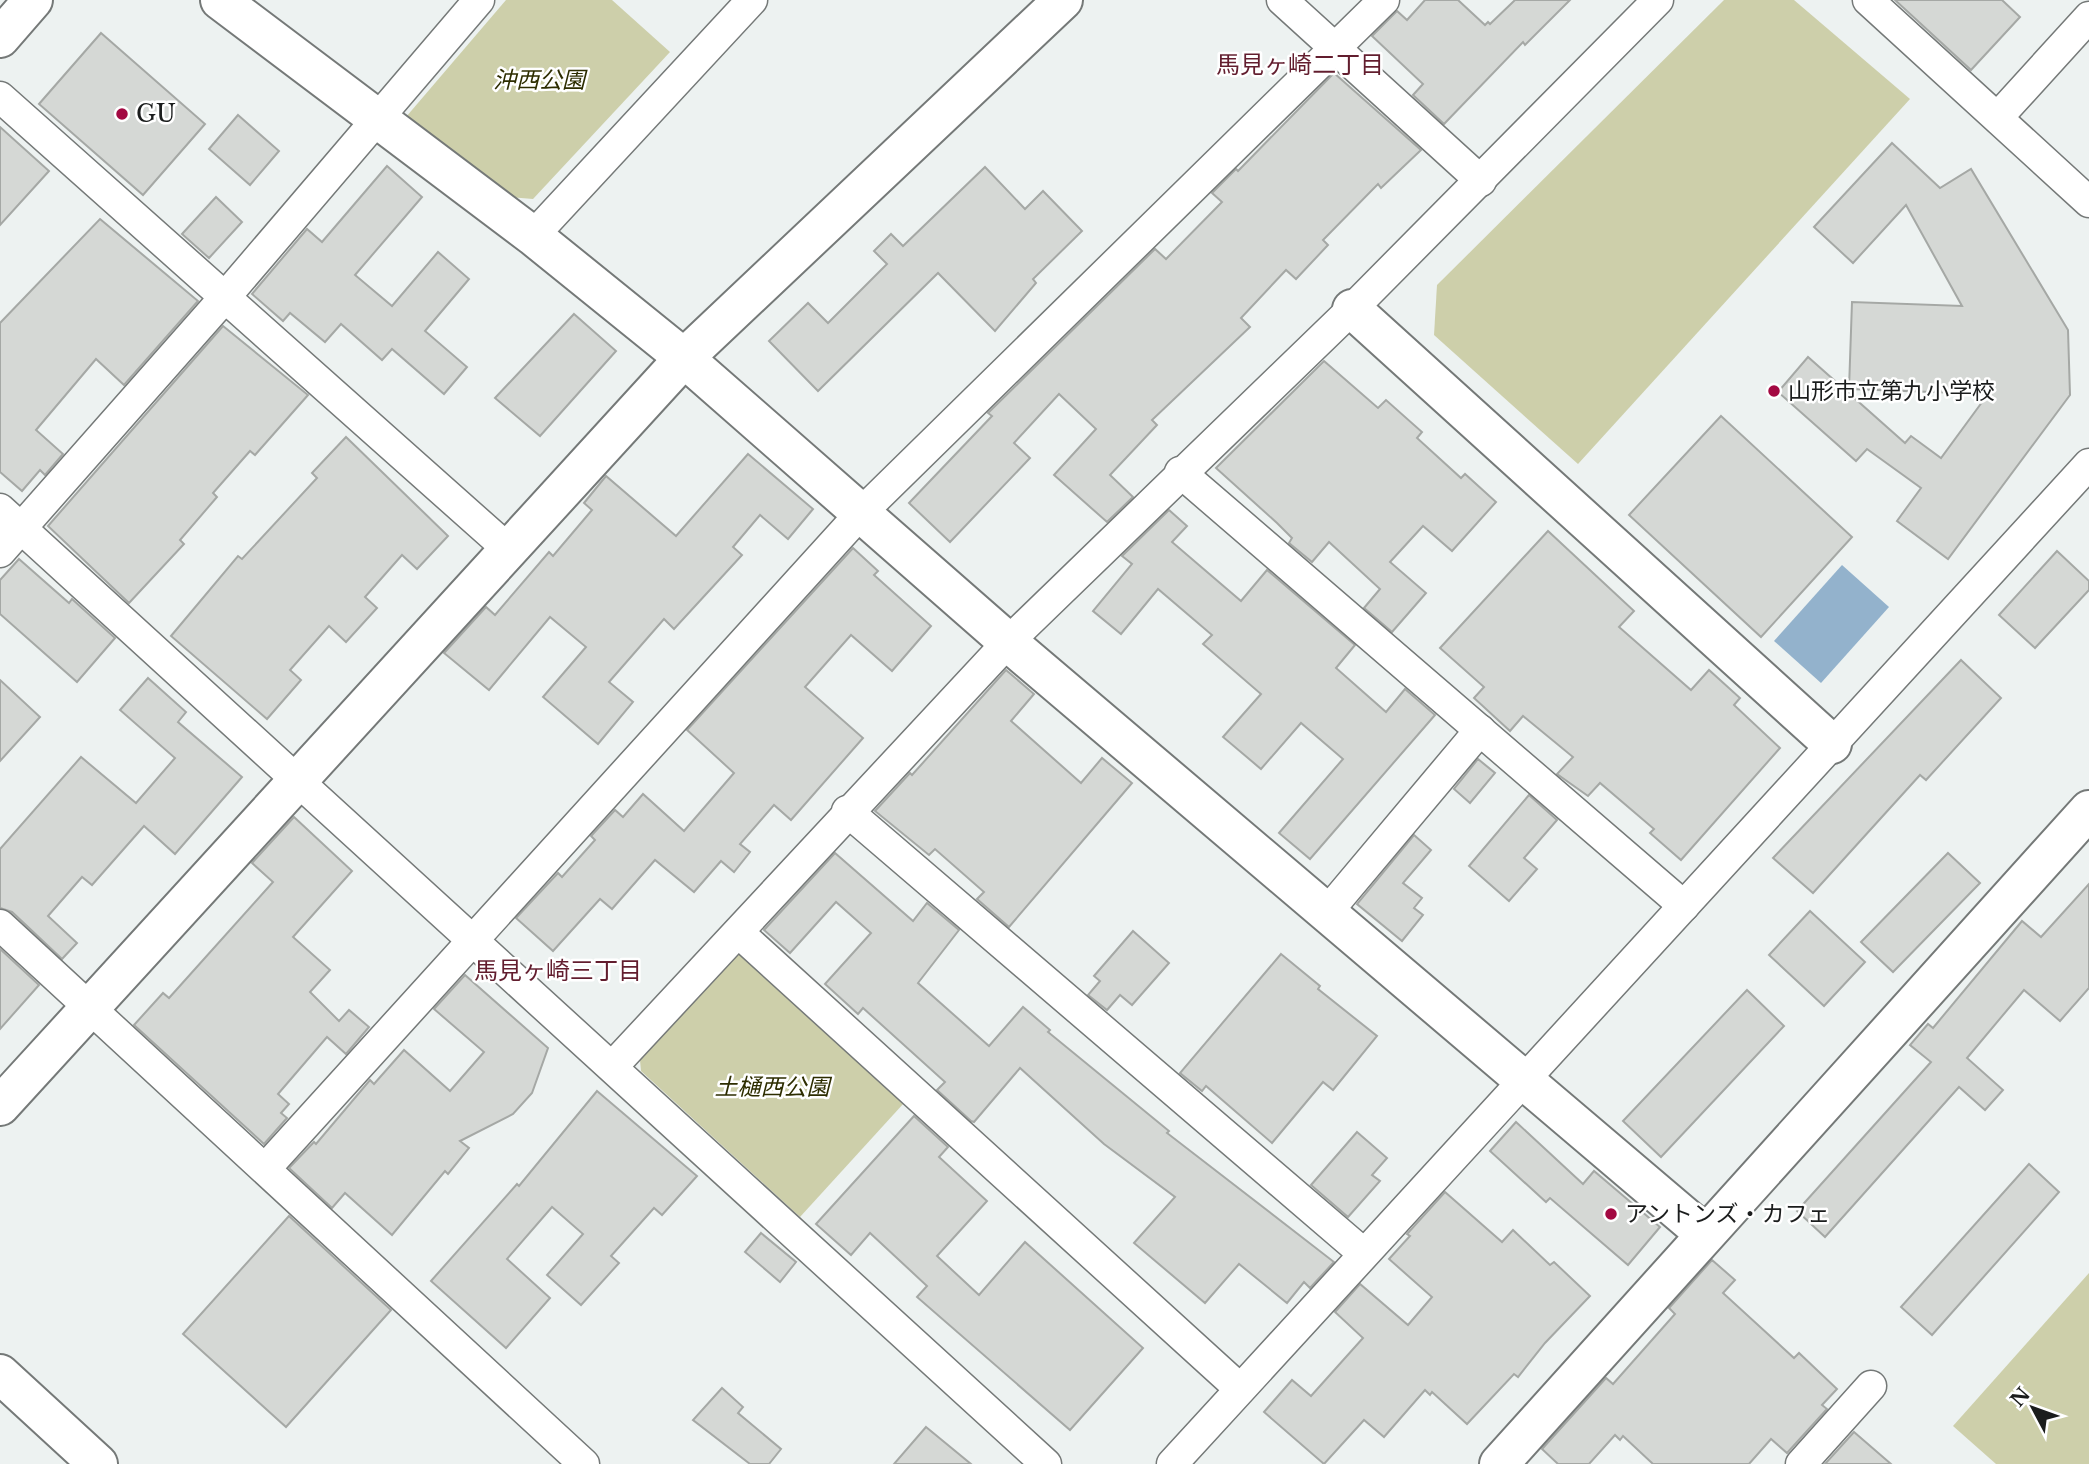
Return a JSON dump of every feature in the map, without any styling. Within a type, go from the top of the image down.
[{"type":"street","points":[[0,38],[33,0]]},
{"type":"street","points":[[220,0],[533,236],[684,358],[1008,642],[1526,1079],[1705,1234]]},
{"type":"street","points":[[0,552],[10,519],[226,296],[479,0]]},
{"type":"street","points":[[533,236],[752,0]]},
{"type":"street","points":[[0,1106],[684,358],[1063,0]]},
{"type":"street","points":[[1282,0],[1481,181]]},
{"type":"street","points":[[265,1169],[472,937],[861,513],[1384,0]]},
{"type":"street","points":[[613,1066],[739,933],[847,811],[1008,642],[1180,472],[1352,309],[1658,0]]},
{"type":"street","points":[[1868,0],[2089,202]]},
{"type":"street","points":[[1998,117],[2089,17]]},
{"type":"street","points":[[0,97],[509,550]]},
{"type":"street","points":[[1352,309],[1832,744]]},
{"type":"street","points":[[1172,1464],[2089,464]]},
{"type":"street","points":[[1180,472],[1684,906]]},
{"type":"street","points":[[10,519],[472,937],[1046,1464]]},
{"type":"street","points":[[1328,911],[1480,730]]},
{"type":"street","points":[[1499,1464],[2089,810]]},
{"type":"street","points":[[847,811],[1363,1254]]},
{"type":"street","points":[[0,925],[584,1464]]},
{"type":"street","points":[[739,933],[1239,1388]]},
{"type":"street","points":[[0,1374],[98,1464]]},
{"type":"street","points":[[1801,1464],[1871,1386]]},
{"type":"green space","name":"沖西公園","points":[[506,0],[612,0],[670,52],[533,199],[509,197],[406,117]]},
{"type":"green space","points":[[1724,0],[1794,0],[1910,99],[1578,464],[1434,335],[1437,285]]},
{"type":"green space","name":"土樋西公園","points":[[733,946],[904,1103],[800,1217],[641,1071],[639,1049]]},
{"type":"green space","points":[[2089,1273],[2089,1464],[1996,1464],[1953,1426]]},
{"type":"water","points":[[1842,565],[1889,607],[1821,683],[1774,641]]},
{"type":"building","points":[[1425,0],[1458,0],[1485,25],[1488,22],[1490,24],[1515,0],[1570,0],[1525,45],[1523,42],[1444,124],[1413,95],[1423,84],[1372,36],[1397,11],[1407,20]]},
{"type":"building","points":[[1895,0],[2002,0],[2020,17],[1971,70]]},
{"type":"building","name":"GU","points":[[101,33],[205,124],[143,195],[39,104]]},
{"type":"building","points":[[1334,73],[1421,150],[1381,188],[1378,184],[1323,240],[1328,245],[1296,279],[1286,270],[1241,318],[1250,327],[1152,420],[1157,425],[1110,475],[1133,497],[1107,522],[1054,475],[1096,429],[1059,394],[1014,443],[1030,458],[950,542],[909,503],[992,416],[988,413],[1155,249],[1166,259],[1222,202],[1212,193],[1236,169],[1238,171]]},
{"type":"building","points":[[238,115],[279,151],[250,185],[209,149]]},
{"type":"building","points":[[0,127],[49,171],[0,225]]},
{"type":"building","points":[[1892,143],[1940,188],[1971,169],[2068,330],[2070,395],[1948,559],[1897,521],[1921,488],[1867,449],[1856,461],[1778,392],[1808,357],[1905,443],[1911,436],[1941,458],[1988,394],[1849,389],[1852,302],[1962,306],[1906,205],[1853,263],[1814,227]]},
{"type":"building","points":[[387,166],[422,197],[355,275],[392,306],[438,252],[469,279],[425,331],[467,367],[444,394],[392,349],[382,360],[341,324],[325,342],[290,313],[283,321],[252,294],[307,229],[322,242]]},
{"type":"building","points":[[985,167],[1025,209],[1043,191],[1082,231],[1033,279],[1036,283],[995,331],[938,273],[818,391],[769,341],[808,303],[828,323],[887,264],[874,251],[891,234],[903,246]]},
{"type":"building","points":[[216,197],[242,222],[209,258],[182,234]]},
{"type":"building","points":[[100,219],[198,301],[124,385],[96,359],[36,430],[63,454],[45,475],[40,470],[22,491],[0,472],[0,323]]},
{"type":"building","points":[[574,314],[616,351],[540,436],[495,398]]},
{"type":"building","points":[[223,326],[308,395],[255,455],[250,451],[213,493],[217,497],[180,540],[184,544],[129,603],[48,526]]},
{"type":"building","points":[[1324,361],[1378,408],[1386,400],[1422,432],[1417,438],[1461,478],[1465,474],[1496,502],[1452,551],[1423,526],[1390,562],[1426,593],[1392,632],[1364,608],[1380,589],[1329,542],[1312,562],[1289,543],[1292,538],[1277,523],[1216,468]]},
{"type":"building","points":[[1721,416],[1852,537],[1761,637],[1629,515]]},
{"type":"building","points":[[346,437],[448,536],[417,569],[402,555],[365,597],[377,608],[346,642],[329,626],[290,670],[301,680],[267,719],[171,636],[238,556],[242,559],[317,478],[312,473]]},
{"type":"building","points":[[748,454],[813,509],[788,539],[760,515],[733,547],[742,555],[674,629],[664,619],[609,682],[633,702],[598,744],[543,697],[586,647],[550,617],[489,690],[444,653],[486,607],[495,615],[549,552],[553,556],[592,510],[584,503],[606,476],[676,536]]},
{"type":"building","points":[[1169,510],[1187,526],[1172,542],[1241,601],[1267,570],[1355,645],[1336,668],[1386,712],[1405,689],[1435,715],[1310,859],[1279,833],[1343,759],[1301,723],[1261,769],[1223,737],[1261,694],[1203,644],[1212,635],[1158,589],[1121,634],[1093,611],[1132,564],[1122,556]]},
{"type":"building","points":[[1548,531],[1634,611],[1619,627],[1691,690],[1709,670],[1740,698],[1734,705],[1780,748],[1681,860],[1650,833],[1654,829],[1600,783],[1588,796],[1557,774],[1573,757],[1523,716],[1510,731],[1474,698],[1484,687],[1440,648]]},
{"type":"building","points":[[853,548],[878,571],[874,575],[931,626],[892,671],[851,635],[805,687],[863,738],[791,820],[774,805],[740,844],[750,852],[734,872],[721,861],[694,892],[655,860],[612,909],[600,899],[553,951],[516,918],[558,873],[562,877],[595,840],[591,836],[615,810],[623,817],[643,794],[684,831],[734,773],[687,730]]},
{"type":"building","points":[[2057,551],[2089,581],[2089,590],[2035,648],[1999,615]]},
{"type":"building","points":[[19,559],[69,603],[72,599],[115,638],[77,682],[0,614],[0,580]]},
{"type":"building","points":[[1961,660],[2001,698],[1926,780],[1920,775],[1813,893],[1773,858]]},
{"type":"building","points":[[1006,670],[1034,694],[1011,721],[1081,783],[1102,758],[1132,783],[1009,927],[977,899],[984,892],[935,849],[929,855],[875,811],[910,773],[912,775]]},
{"type":"building","points":[[148,678],[186,712],[178,722],[242,777],[175,854],[144,826],[92,885],[82,877],[48,916],[77,943],[62,959],[12,912],[0,908],[0,849],[81,757],[136,803],[175,758],[120,710]]},
{"type":"building","points":[[0,680],[40,717],[0,761]]},
{"type":"building","points":[[1478,759],[1495,773],[1470,803],[1454,789]]},
{"type":"building","points":[[1529,795],[1557,820],[1524,858],[1537,869],[1509,901],[1469,866]]},
{"type":"building","points":[[294,817],[352,871],[293,937],[330,970],[310,992],[339,1021],[349,1010],[369,1027],[346,1054],[327,1037],[278,1094],[289,1104],[281,1113],[287,1118],[264,1144],[134,1025],[163,993],[169,998],[273,882],[252,863]]},
{"type":"building","points":[[1414,835],[1431,850],[1403,883],[1422,898],[1414,908],[1423,915],[1402,941],[1357,904]]},
{"type":"building","points":[[835,853],[913,921],[927,903],[959,930],[918,983],[989,1046],[1023,1007],[1050,1030],[1048,1032],[1169,1131],[1167,1133],[1334,1262],[1310,1288],[1304,1282],[1287,1303],[1239,1264],[1205,1303],[1134,1243],[1175,1197],[1104,1144],[1020,1068],[974,1122],[971,1121],[937,1090],[945,1082],[863,1008],[858,1014],[825,984],[871,933],[836,902],[790,953],[764,930]]},
{"type":"building","points":[[1948,853],[1980,883],[1893,972],[1861,942]]},
{"type":"building","points":[[2089,884],[2089,988],[2060,1021],[2024,990],[1967,1058],[2003,1090],[1985,1110],[1959,1087],[1825,1237],[1797,1211],[1931,1062],[1910,1045],[1928,1024],[1933,1028],[2022,921],[2041,937]]},
{"type":"building","points":[[1810,911],[1865,962],[1824,1006],[1769,955]]},
{"type":"building","points":[[1133,931],[1169,963],[1132,1005],[1120,995],[1107,1010],[1088,995],[1100,981],[1094,976]]},
{"type":"building","points":[[0,949],[39,985],[0,1029]]},
{"type":"building","points":[[1281,954],[1320,986],[1318,989],[1377,1036],[1333,1090],[1323,1082],[1272,1143],[1206,1086],[1202,1091],[1180,1073]]},
{"type":"building","points":[[465,975],[548,1048],[532,1093],[513,1114],[460,1141],[469,1148],[448,1174],[445,1171],[392,1235],[345,1193],[332,1208],[289,1168],[314,1142],[316,1144],[370,1080],[374,1084],[404,1050],[450,1091],[484,1052],[434,1009]]},
{"type":"building","points":[[1747,990],[1784,1026],[1661,1157],[1623,1121]]},
{"type":"building","points":[[597,1091],[697,1176],[662,1215],[654,1208],[611,1256],[619,1263],[581,1305],[547,1275],[583,1234],[552,1207],[507,1259],[550,1298],[506,1348],[431,1281],[517,1184],[519,1186]]},
{"type":"building","points":[[914,1116],[948,1147],[939,1157],[987,1201],[937,1256],[979,1295],[1025,1242],[1143,1348],[1070,1430],[917,1297],[927,1286],[870,1233],[851,1255],[816,1224]]},
{"type":"building","points":[[1516,1122],[1583,1184],[1594,1171],[1660,1227],[1628,1265],[1550,1198],[1546,1202],[1490,1151]]},
{"type":"building","points":[[1357,1132],[1387,1158],[1372,1175],[1380,1181],[1348,1217],[1311,1185]]},
{"type":"building","points":[[2029,1164],[2059,1192],[1932,1335],[1901,1307]]},
{"type":"building","points":[[1445,1192],[1502,1242],[1513,1230],[1550,1265],[1554,1262],[1590,1296],[1545,1343],[1518,1377],[1514,1374],[1467,1424],[1432,1392],[1430,1395],[1425,1390],[1384,1437],[1364,1420],[1324,1464],[1264,1412],[1292,1380],[1311,1396],[1363,1338],[1335,1312],[1360,1284],[1408,1325],[1432,1297],[1389,1259],[1410,1236],[1407,1234]]},
{"type":"building","points":[[289,1216],[391,1310],[286,1427],[183,1334]]},
{"type":"building","points":[[761,1233],[796,1262],[780,1282],[745,1252]]},
{"type":"building","points":[[1712,1260],[1735,1280],[1723,1293],[1794,1358],[1799,1353],[1837,1389],[1822,1405],[1827,1409],[1787,1453],[1771,1439],[1749,1464],[1653,1464],[1623,1436],[1620,1440],[1615,1435],[1589,1464],[1558,1464],[1542,1449],[1606,1378],[1613,1384],[1675,1314],[1669,1308]]},
{"type":"building","points":[[722,1388],[743,1407],[738,1413],[781,1449],[769,1464],[750,1464],[693,1420]]},
{"type":"building","points":[[926,1427],[971,1464],[894,1464]]},
{"type":"building","points":[[1854,1432],[1891,1464],[1825,1464]]},
{"type":"place","name":"GU","points":[[122,114]]},
{"type":"place","name":"山形市立第九小学校","points":[[1774,391]]},
{"type":"place","name":"アントンズ・カフェ","points":[[1611,1214]]},
{"type":"district","name":"馬見ヶ崎二丁目","points":[[1300,65]]},
{"type":"district","name":"馬見ヶ崎三丁目","points":[[558,971]]}]
